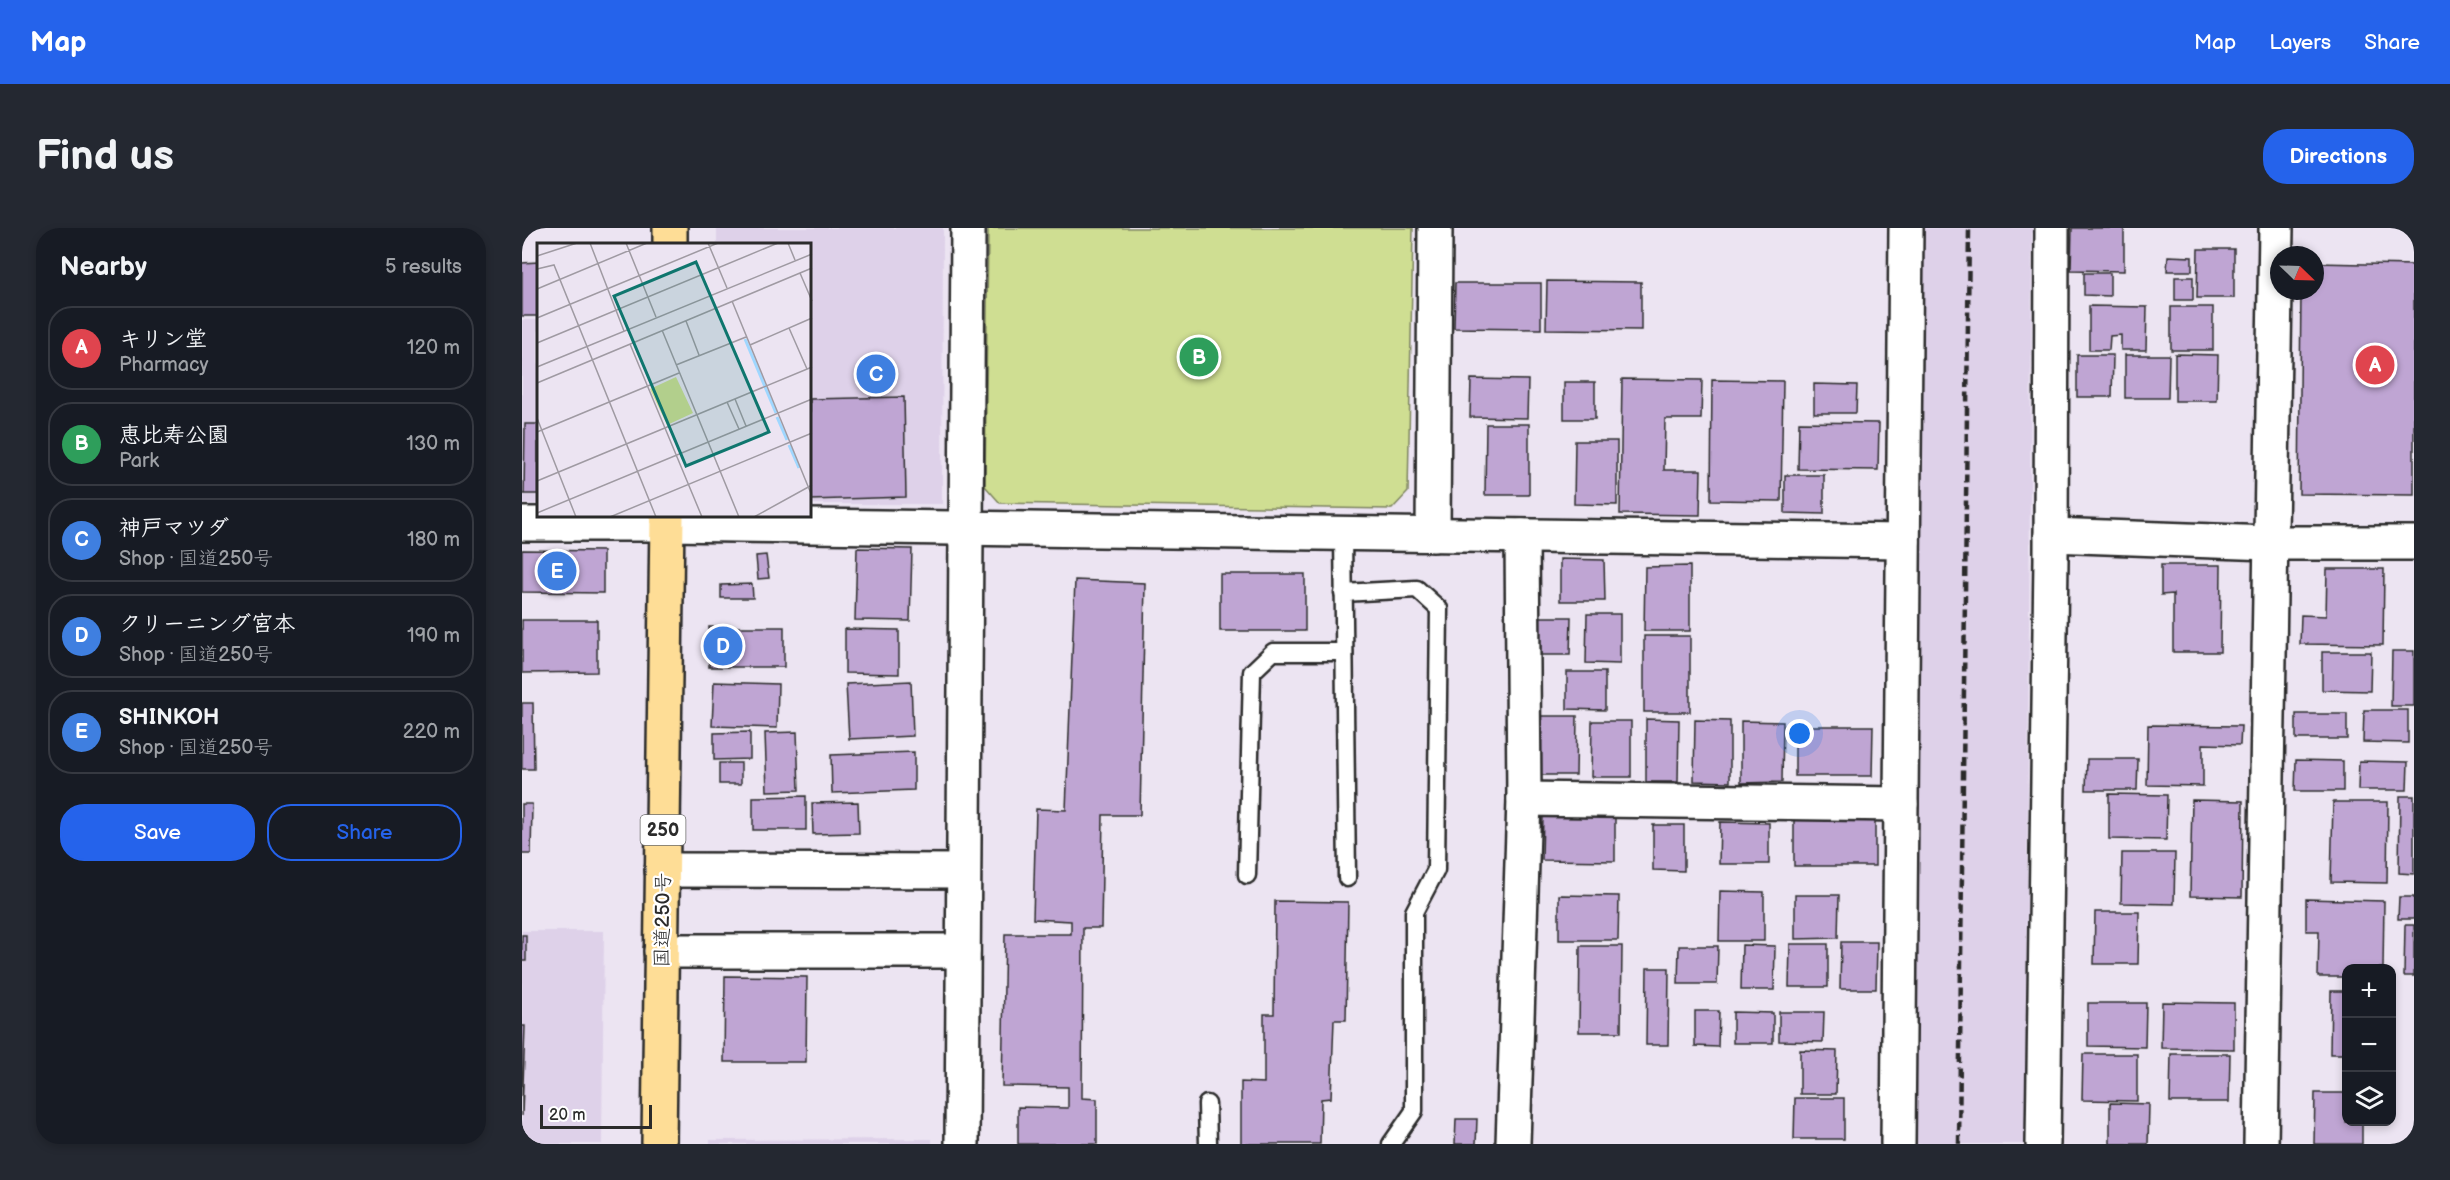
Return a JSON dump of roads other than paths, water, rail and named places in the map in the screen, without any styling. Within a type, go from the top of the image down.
[{"type":"highway","name":"国道250号","points":[[659,1144],[667,520]]},
{"type":"street","points":[[962,1144],[968,228]]},
{"type":"street","points":[[1433,535],[1435,228]]},
{"type":"street","points":[[1898,1144],[1906,228]]},
{"type":"street","points":[[2043,1144],[2051,535],[2052,228]]},
{"type":"street","points":[[2261,1144],[2276,228]]},
{"type":"street","points":[[522,524],[667,520],[965,528],[1903,541]]},
{"type":"street","points":[[2051,535],[2270,543],[2414,543]]},
{"type":"street","points":[[1513,1144],[1524,799],[1522,536]]},
{"type":"street","points":[[1524,799],[1901,804]]},
{"type":"street","points":[[662,870],[963,872]]},
{"type":"street","points":[[661,951],[963,951]]},
{"type":"lane","points":[[1343,534],[1347,878]]},
{"type":"lane","points":[[1343,593],[1417,589],[1439,609],[1436,870],[1413,912],[1414,1112],[1391,1144]]},
{"type":"lane","points":[[1247,875],[1252,672],[1273,652],[1344,652]]},
{"type":"lane","points":[[1207,1104],[1208,1144]]},
{"type":"railway","points":[[1959,1144],[1969,228]]},
{"type":"place","name":"恵比寿公園","points":[[1199,357]]},
{"type":"place","name":"キリン堂","points":[[2375,365]]},
{"type":"place","name":"神戸マツダ","points":[[876,374]]},
{"type":"place","name":"SHINKOH","points":[[557,571]]},
{"type":"place","name":"クリーニング宮本","points":[[723,646]]}]
